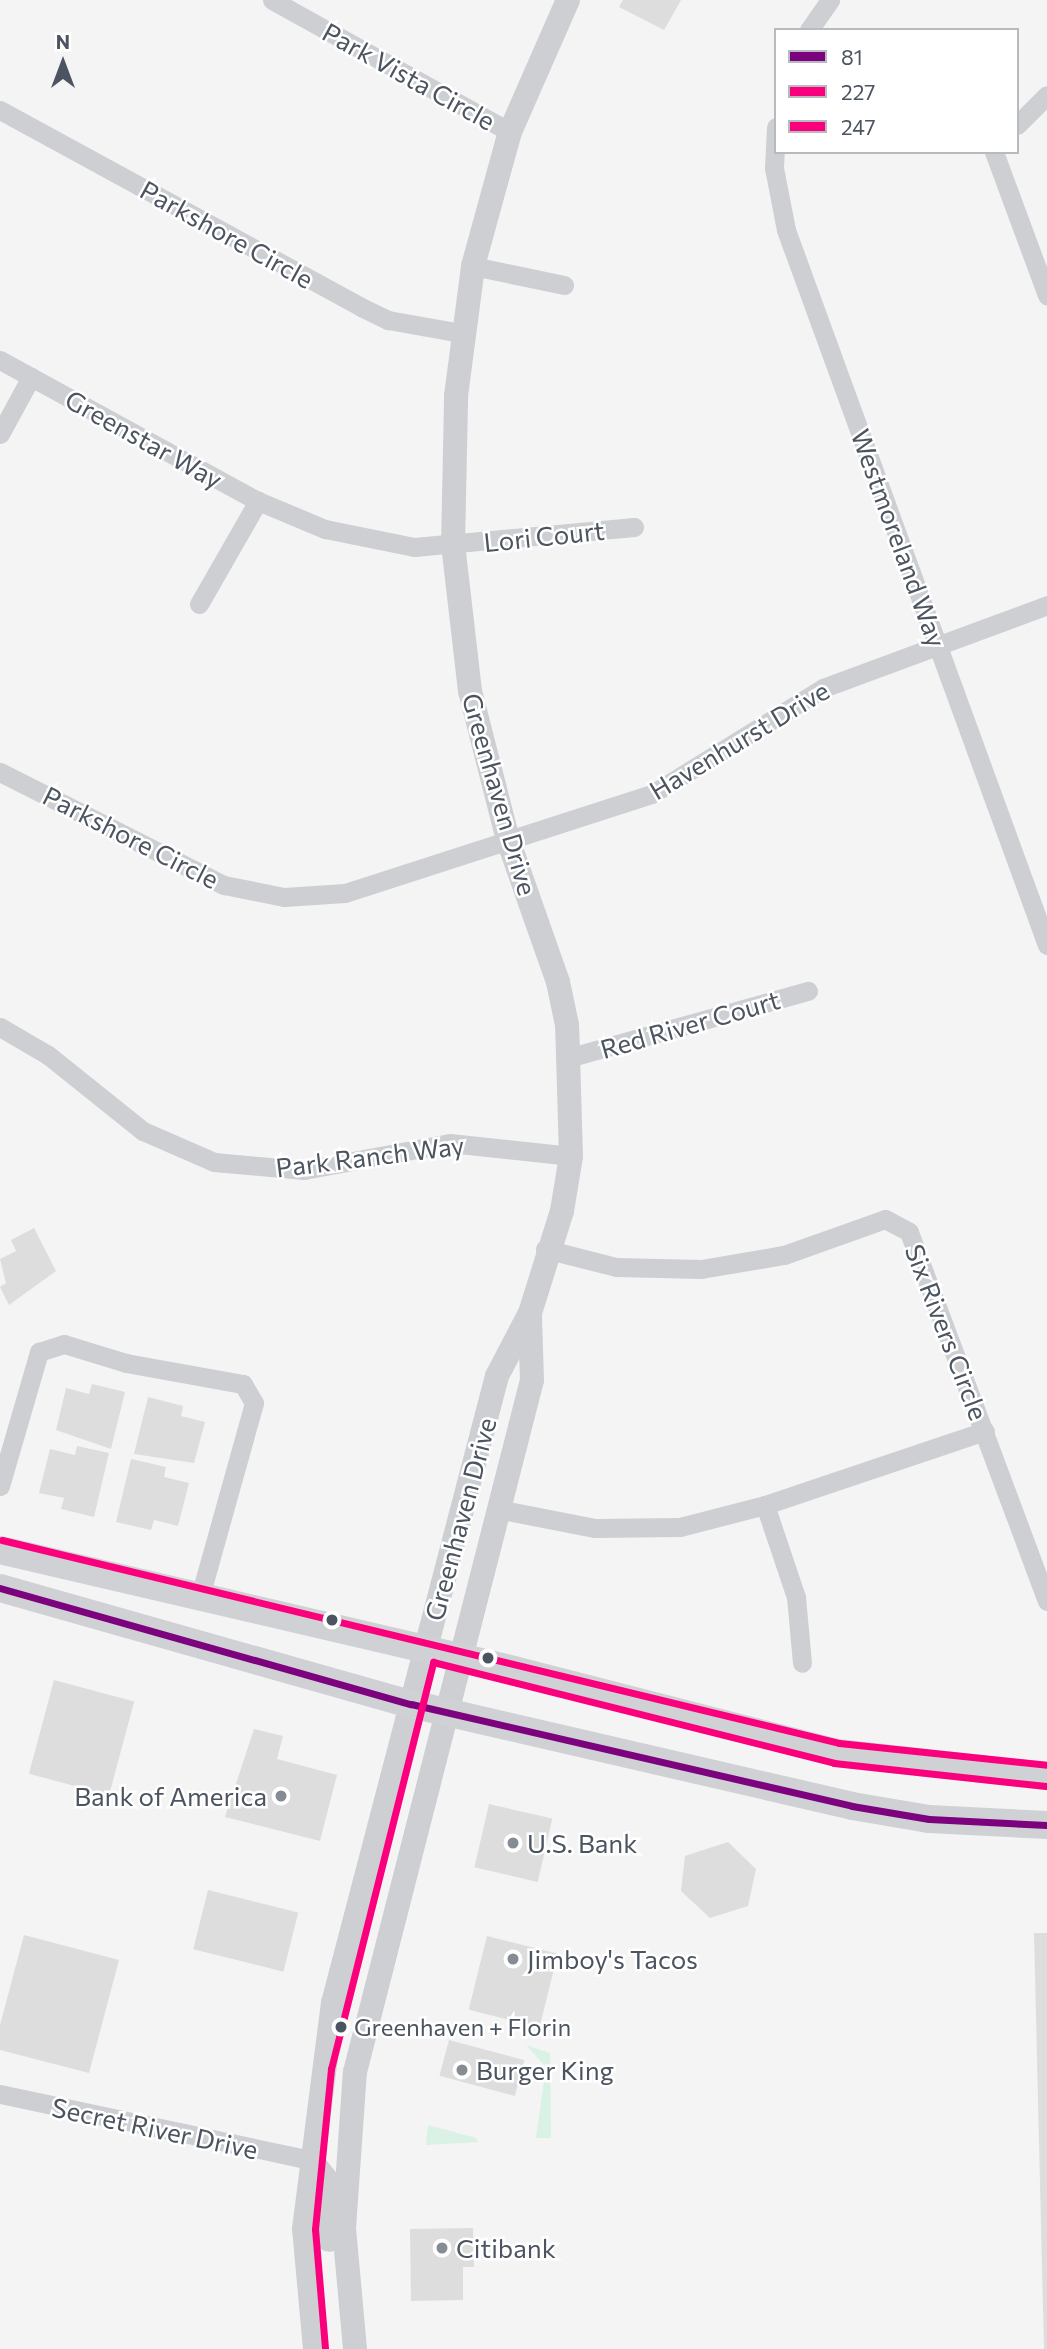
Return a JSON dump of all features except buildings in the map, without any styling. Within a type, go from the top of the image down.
[{"type":"main road","points":[[0,1550],[458,1657],[837,1753],[1047,1776]]},
{"type":"main road","points":[[0,1588],[411,1704],[852,1806],[929,1819],[1047,1825]]},
{"type":"street","name":"Park Vista Circle","points":[[272,0],[510,132]]},
{"type":"street","name":"Greenhaven Drive","points":[[315,2349],[304,2229],[311,2160],[339,1982],[497,1376],[530,1313],[545,1250],[562,1210],[571,1156],[571,1057],[558,982],[508,840],[461,644],[453,545],[462,333],[473,266],[510,132],[568,0]]},
{"type":"street","points":[[810,28],[830,0]]},
{"type":"street","points":[[1019,123],[1047,95]]},
{"type":"street","name":"Parkshore Circle","points":[[0,110],[361,307],[388,320],[462,333]]},
{"type":"street","name":"Westmoreland Way","points":[[775,154],[774,168],[786,230],[1047,945]]},
{"type":"street","points":[[995,154],[1047,295]]},
{"type":"street","points":[[473,266],[564,285]]},
{"type":"street","name":"Greenstar Way","points":[[0,360],[258,501],[366,539],[414,547],[453,545]]},
{"type":"street","points":[[0,434],[31,377]]},
{"type":"street","points":[[199,604],[258,501]]},
{"type":"street","name":"Lori Court","points":[[453,545],[634,527]]},
{"type":"street","name":"Havenhurst Drive","points":[[508,840],[652,794],[790,705],[938,645],[1047,605]]},
{"type":"street","name":"Parkshore Circle","points":[[0,772],[195,874],[254,893],[345,892],[508,840]]},
{"type":"street","name":"Red River Court","points":[[571,1057],[808,991]]},
{"type":"street","name":"Park Ranch Way","points":[[0,1027],[59,1063],[144,1131],[214,1162],[304,1170],[450,1143],[571,1156]]},
{"type":"street","name":"Six Rivers Circle","points":[[497,1509],[634,1530],[680,1527],[765,1505],[985,1431],[909,1232],[885,1219],[785,1255],[701,1269],[617,1267],[545,1250]]},
{"type":"street","name":"Greenhaven Drive","points":[[355,2349],[344,2163],[367,2011],[532,1380],[530,1313]]},
{"type":"street","points":[[0,1486],[39,1352],[64,1344],[126,1363],[243,1384],[254,1403],[200,1597]]},
{"type":"street","points":[[985,1431],[1047,1601]]},
{"type":"street","points":[[765,1505],[796,1597],[803,1663]]},
{"type":"street","points":[[339,1982],[340,2034],[327,2141],[344,2163]]},
{"type":"street","name":"Secret River Drive","points":[[0,2094],[311,2160]]},
{"type":"street","points":[[311,2160],[325,2178],[333,2301],[352,2320]]},
{"type":"green space","points":[[526,2045],[550,2053],[551,2138],[536,2138],[546,2067]]},
{"type":"green space","points":[[428,2125],[476,2138],[478,2142],[426,2145]]},
{"type":"transit line","name":"247","points":[[2,1540],[839,1743],[1047,1765]]},
{"type":"transit line","name":"81","points":[[0,1588],[411,1704],[852,1806],[929,1819],[1047,1825]]},
{"type":"transit line","name":"227","points":[[325,2348],[315,2229],[331,2069],[433,1662],[834,1763],[1046,1786]]},
{"type":"place","name":"Bank of America","points":[[281,1796]]},
{"type":"place","name":"U.S. Bank","points":[[513,1843]]},
{"type":"place","name":"Jimboy's Tacos","points":[[513,1959]]},
{"type":"place","name":"Greenhaven + Florin","points":[[341,2027]]},
{"type":"place","name":"Burger King","points":[[462,2070]]},
{"type":"place","name":"Citibank","points":[[442,2248]]}]
